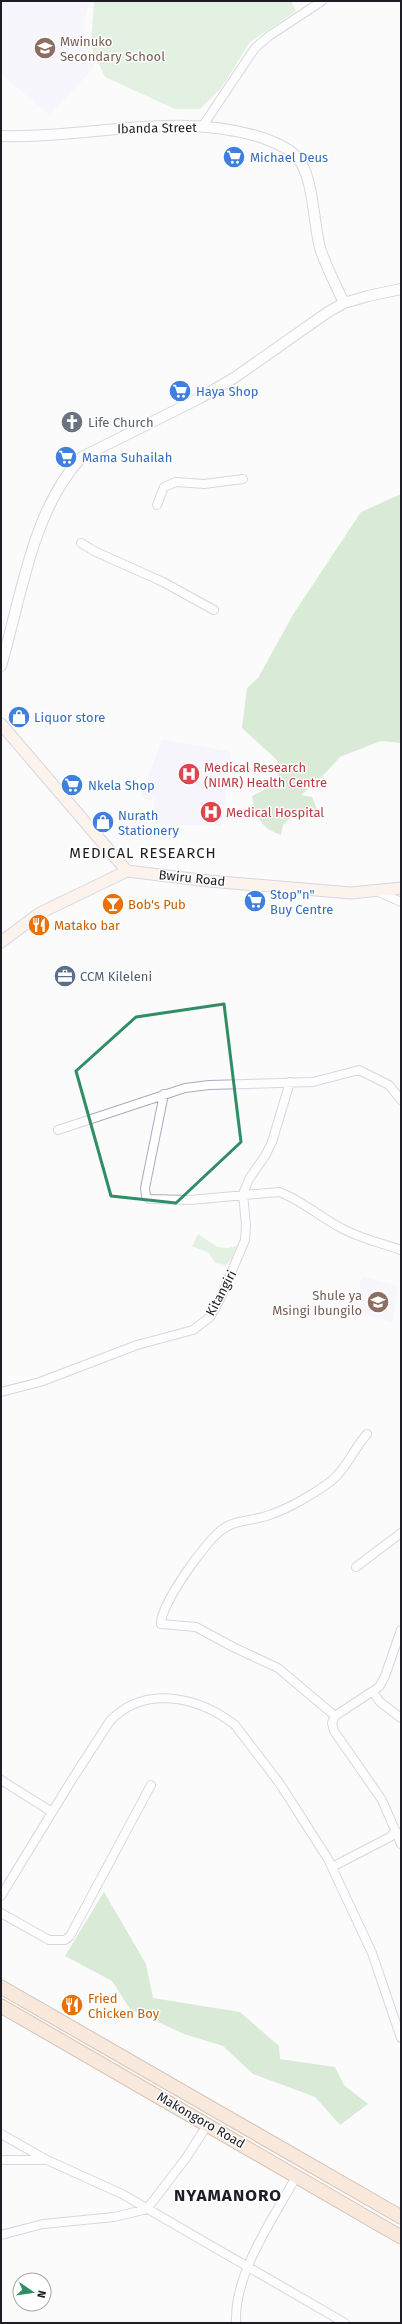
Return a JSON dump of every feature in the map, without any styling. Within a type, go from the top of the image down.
[{"type":"main road","points":[[1,724],[127,871],[40,912],[1,942]]},
{"type":"main road","name":"Bwiru Road","points":[[127,871],[351,893],[379,892],[401,888]]},
{"type":"main road","name":"Makongoro Road","points":[[1,1987],[401,2216]]},
{"type":"main road","name":"Makongoro Road","points":[[3,2010],[208,2124],[401,2237]]},
{"type":"street","points":[[202,127],[255,48],[269,36],[322,1]]},
{"type":"street","name":"Ibanda Street","points":[[1,136],[35,136],[171,126],[202,127],[248,133],[277,143],[297,157],[309,183],[320,247],[344,303]]},
{"type":"street","points":[[1,666],[30,555],[68,472],[82,458],[102,446],[158,421],[234,378],[328,312],[344,303],[401,289]]},
{"type":"street","points":[[157,505],[164,487],[176,482],[204,484],[243,479]]},
{"type":"street","points":[[81,543],[214,610]]},
{"type":"street","points":[[379,892],[401,902]]},
{"type":"street","points":[[58,1130],[185,1088],[209,1085],[324,1081],[359,1070],[389,1085],[401,1100]]},
{"type":"street","name":"Kitangiri","points":[[1,1392],[40,1382],[123,1350],[193,1330],[210,1317],[219,1302],[245,1240],[246,1225],[244,1194],[249,1179],[265,1156],[272,1142],[290,1082]]},
{"type":"street","points":[[164,1094],[145,1188],[146,1196],[154,1200],[190,1200],[279,1192],[290,1196],[347,1231],[369,1241],[401,1250]]},
{"type":"street","points":[[335,1716],[278,1668],[232,1647],[196,1627],[181,1625],[165,1626],[162,1624],[161,1620],[165,1606],[175,1589],[216,1533],[232,1524],[273,1514],[332,1481],[367,1434]]},
{"type":"street","points":[[356,1566],[401,1533]]},
{"type":"street","points":[[401,1630],[385,1676],[379,1687],[335,1716],[332,1723],[334,1731],[382,1800],[401,1844]]},
{"type":"street","points":[[373,1692],[380,1702],[401,1718]]},
{"type":"street","points":[[1,1896],[4,1883],[98,1740],[118,1713],[137,1702],[171,1697],[214,1712],[236,1725],[280,1784],[332,1867],[372,1953],[401,2038]]},
{"type":"street","points":[[1,1780],[52,1812]]},
{"type":"street","points":[[1,1913],[49,1940],[65,1940],[70,1936],[151,1786]]},
{"type":"street","points":[[332,1867],[390,1837],[396,1831]]},
{"type":"street","points":[[1,2235],[44,2224],[114,2217],[147,2209],[186,2158],[208,2124]]},
{"type":"street","points":[[1,2134],[47,2160],[122,2194],[249,2266],[345,2323]]},
{"type":"street","points":[[1,2160],[47,2160]]},
{"type":"street","points":[[236,2323],[242,2283],[249,2266],[297,2175]]},
{"type":"highlighted area","points":[[224,1004],[241,1142],[176,1203],[111,1196],[76,1071],[136,1017]]},
{"type":"shaded area","name":"Mwinuko Secondary School","points":[[1,1],[90,1],[83,28],[94,68],[49,115],[1,74]]},
{"type":"shaded area","name":"Medical Research (NIMR) Health Centre","points":[[162,739],[231,752],[222,826],[150,824],[155,798],[148,800],[141,796]]},
{"type":"shaded area","points":[[362,1276],[399,1286],[392,1322],[353,1311]]},
{"type":"green space","points":[[94,1],[291,1],[296,11],[250,42],[222,87],[200,109],[175,109],[105,77],[91,47]]},
{"type":"green space","points":[[401,494],[401,743],[381,741],[340,757],[317,782],[301,795],[312,797],[317,809],[301,818],[294,815],[283,825],[281,835],[268,829],[264,825],[257,815],[253,803],[252,796],[277,783],[278,761],[242,728],[247,688],[258,678],[294,613],[361,512]]},
{"type":"green space","points":[[198,1234],[217,1247],[227,1248],[237,1246],[237,1253],[226,1265],[215,1263],[209,1253],[192,1246]]},
{"type":"green space","points":[[104,1892],[146,1964],[153,1998],[240,2012],[279,2046],[280,2059],[335,2067],[344,2085],[368,2104],[340,2125],[315,2097],[253,2074],[223,2046],[184,2034],[130,2009],[112,1981],[65,1956]]},
{"type":"place","name":"Mwinuko Secondary School","points":[[45,48]]},
{"type":"place","name":"Michael Deus","points":[[234,157]]},
{"type":"place","name":"Haya Shop","points":[[180,391]]},
{"type":"place","name":"Life Church","points":[[72,422]]},
{"type":"place","name":"Mama Suhailah","points":[[66,457]]},
{"type":"place","name":"Liquor store","points":[[19,717]]},
{"type":"place","name":"Medical Research (NIMR) Health Centre","points":[[189,774]]},
{"type":"place","name":"Nkela Shop","points":[[72,785]]},
{"type":"place","name":"Medical Hospital","points":[[211,812]]},
{"type":"place","name":"Nurath Stationery","points":[[103,822]]},
{"type":"place","name":"Stop\"n\" Buy Centre","points":[[255,901]]},
{"type":"place","name":"Bob's Pub","points":[[113,904]]},
{"type":"place","name":"Matako bar","points":[[39,925]]},
{"type":"place","name":"CCM Kileleni","points":[[65,976]]},
{"type":"place","name":"Shule ya Msingi Ibungilo","points":[[378,1302]]},
{"type":"place","name":"Fried Chicken Boy","points":[[72,2005]]},
{"type":"district","name":"MEDICAL RESEARCH","points":[[143,853]]},
{"type":"district","name":"NYAMANORO","points":[[228,2195]]}]
